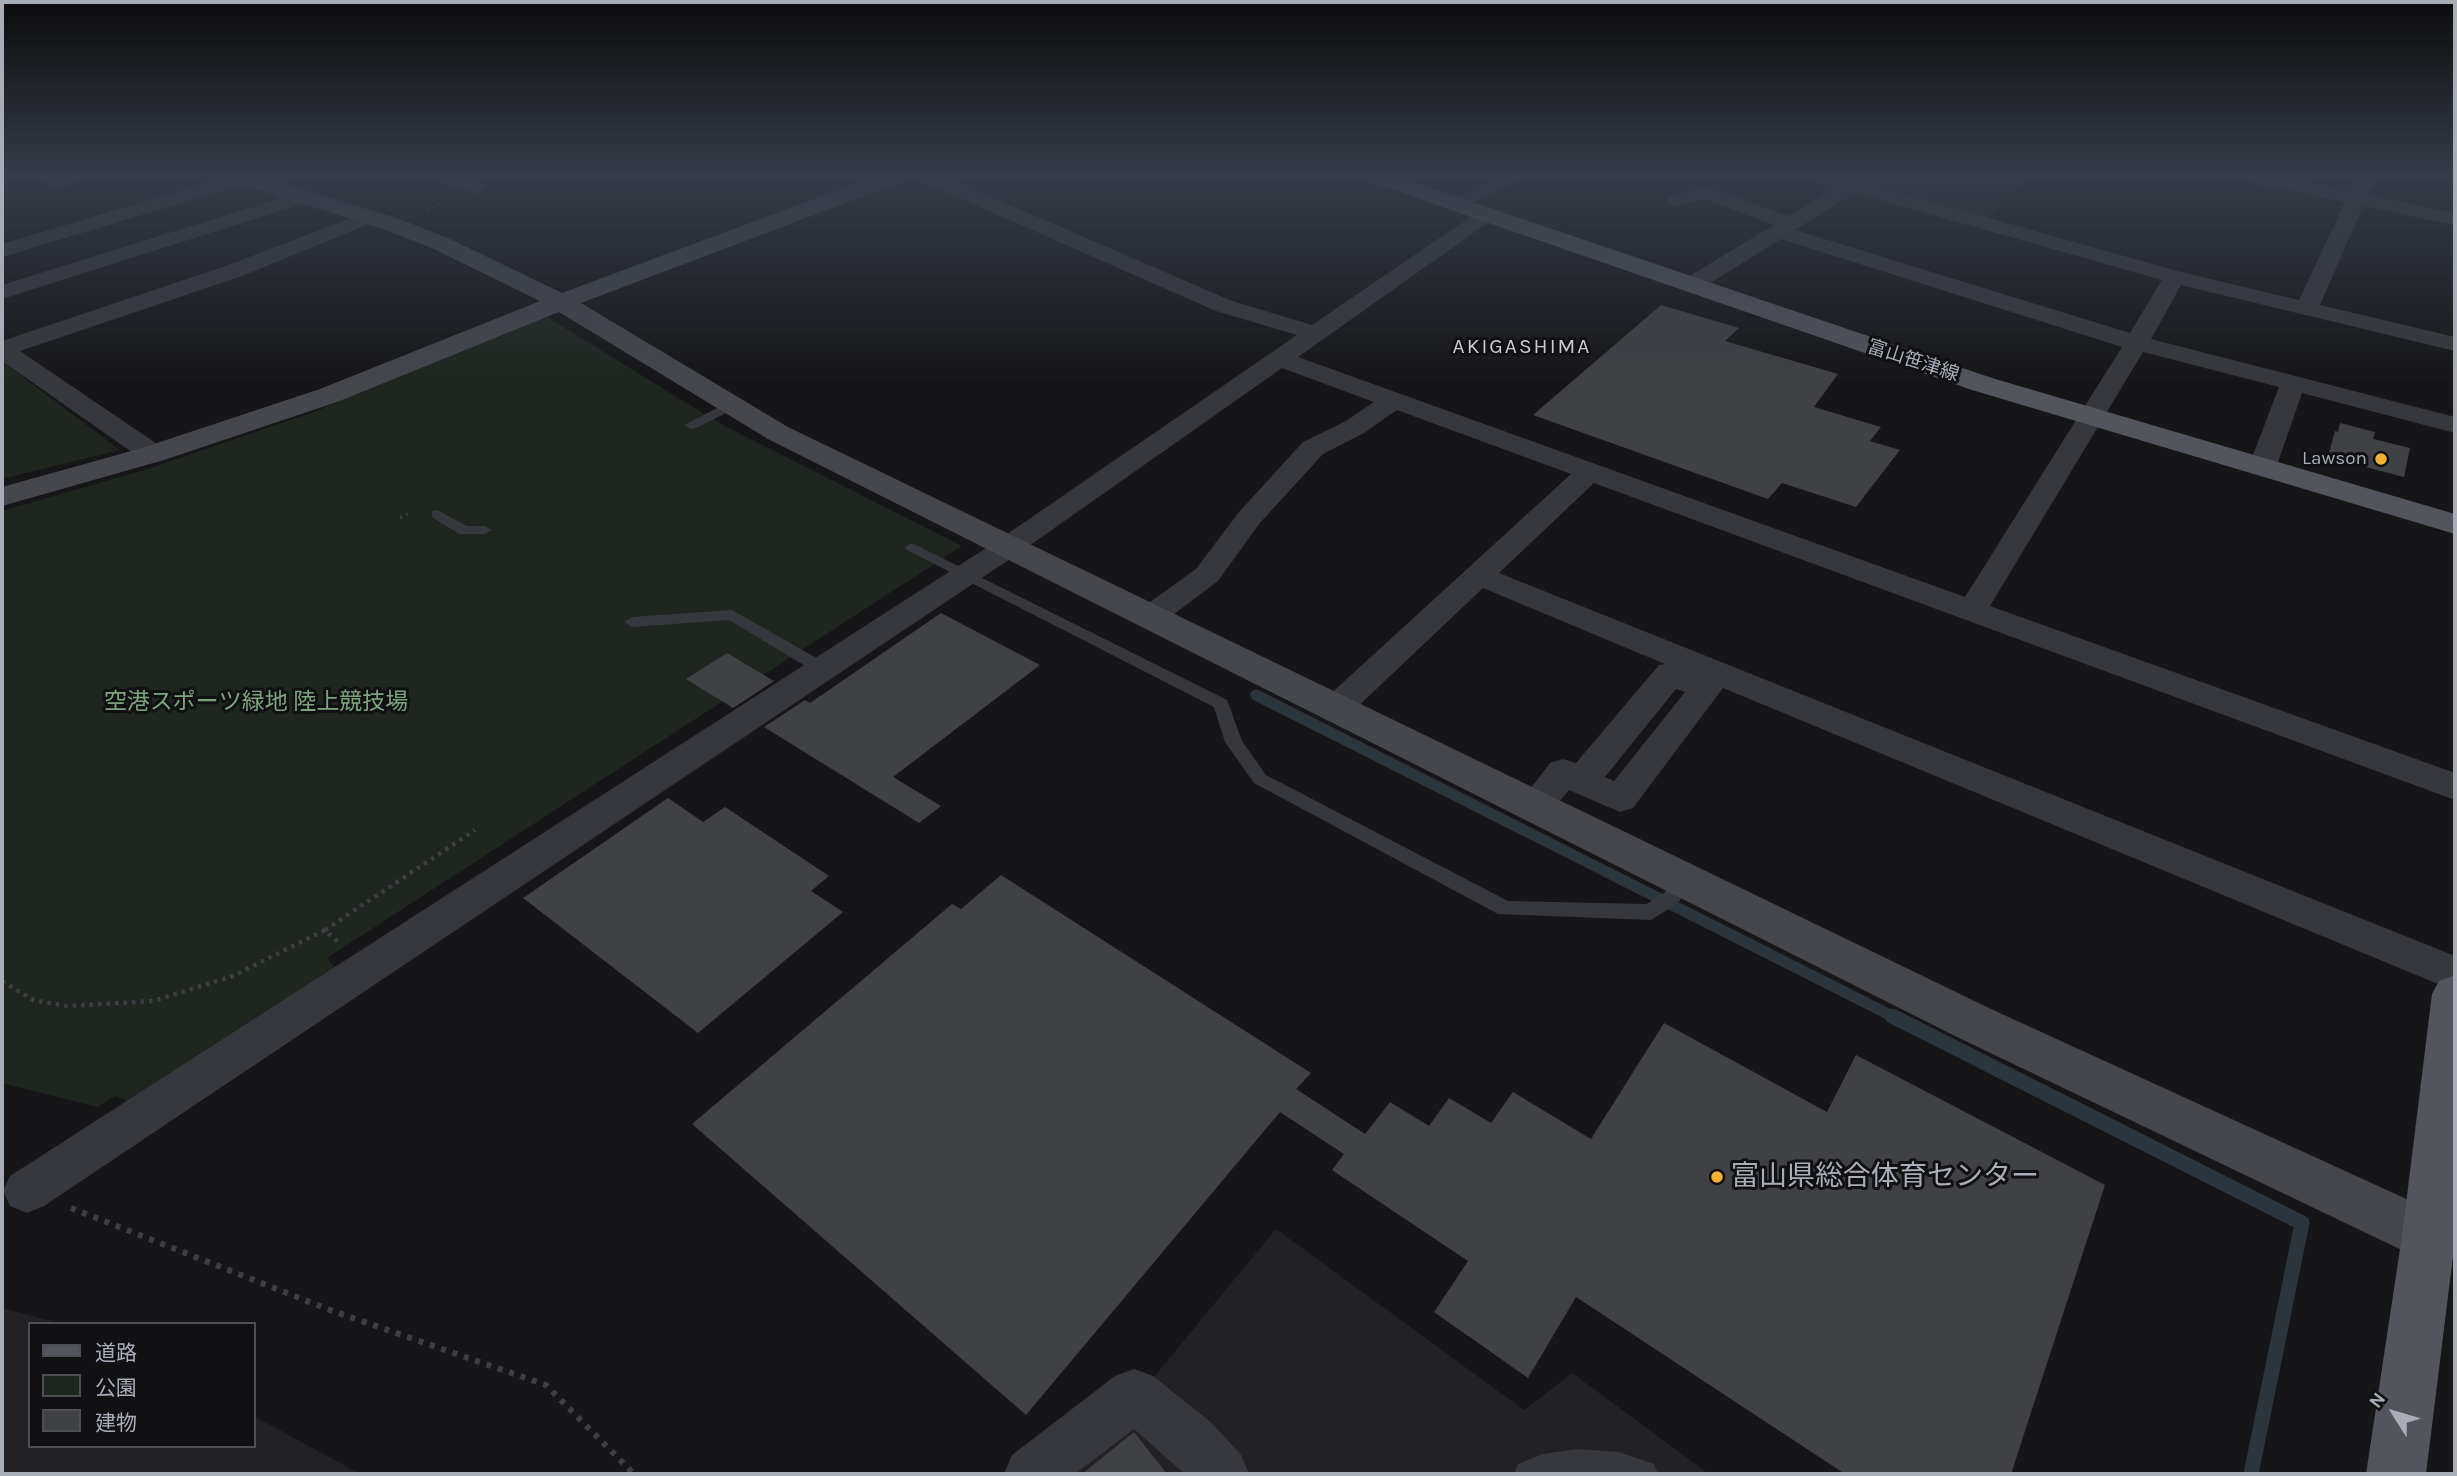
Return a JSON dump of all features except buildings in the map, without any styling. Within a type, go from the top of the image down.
[{"type":"main road","name":"富山笹津線","points":[[1576,246],[2093,418],[2455,524]]},
{"type":"main road","points":[[2396,1474],[2442,1242],[2455,995]]},
{"type":"street","points":[[2,292],[149,246]]},
{"type":"street","points":[[2,349],[234,271],[297,246]]},
{"type":"street","points":[[446,246],[561,302],[729,406],[1008,547],[1536,805],[1671,895],[1974,1023],[2442,1242]]},
{"type":"street","points":[[2,496],[153,454],[330,395],[561,302],[710,246]]},
{"type":"street","points":[[1086,246],[1224,306],[1314,333]]},
{"type":"street","points":[[27,1191],[466,912],[823,669],[1008,547],[1441,246]]},
{"type":"street","points":[[1690,285],[1755,246]]},
{"type":"street","points":[[1839,246],[2136,343],[2455,425]]},
{"type":"street","points":[[2073,246],[2175,277],[2455,344]]},
{"type":"street","points":[[2306,309],[2335,246]]},
{"type":"street","points":[[1971,611],[2093,418],[2175,277]]},
{"type":"street","points":[[2,349],[153,454]]},
{"type":"street","points":[[1279,358],[2455,786]]},
{"type":"street","points":[[2262,468],[2293,383]]},
{"type":"street","points":[[1150,617],[1207,575],[1249,518],[1314,448],[1355,427],[1394,400]]},
{"type":"street","points":[[1338,706],[1590,472]]},
{"type":"street","points":[[1478,575],[1692,672],[2455,974]]},
{"type":"street","points":[[1536,805],[1563,772],[1620,799],[1706,688],[1692,672]]},
{"type":"street","points":[[1031,1474],[1134,1395],[1194,1443],[1222,1474]]},
{"type":"lane","points":[[691,425],[729,406]]},
{"type":"lane","points":[[437,514],[464,531],[485,530]]},
{"type":"lane","points":[[912,547],[964,576],[1221,704],[1234,742],[1260,779],[1505,909],[1651,912],[1671,895]]},
{"type":"lane","points":[[632,622],[732,615],[823,669]]},
{"type":"lane","points":[[1535,1471],[1578,1463],[1619,1466],[1644,1474]]},
{"type":"lane","points":[[1535,1471],[1579,1470],[1591,1474]]},
{"type":"path","points":[[400,518],[408,514]]},
{"type":"path","points":[[2,981],[33,1000],[66,1006],[153,1001],[233,976],[325,930],[475,830]]},
{"type":"path","points":[[325,930],[378,967]]},
{"type":"path","points":[[27,1191],[330,1310],[546,1385],[634,1474]]},
{"type":"shaded area","points":[[1276,1229],[1524,1410],[1572,1373],[1709,1474],[1020,1474],[1153,1378]]},
{"type":"shaded area","points":[[2,1308],[54,1322],[28,1322],[28,1448],[256,1448],[256,1417],[360,1474],[2,1474]]},
{"type":"green space","name":"空港スポーツ緑地 陸上競技場","points":[[547,317],[719,423],[962,546],[327,958],[338,971],[134,1103],[115,1096],[98,1107],[2,1083],[2,511],[151,468],[311,413]]},
{"type":"green space","points":[[2,361],[120,450],[2,479]]},
{"type":"waterway","points":[[1256,695],[1896,1018]]},
{"type":"waterway","points":[[1892,1016],[2302,1223],[2251,1474]]},
{"type":"place","name":"Lawson","points":[[2381,459]]},
{"type":"place","name":"富山県総合体育センター","points":[[1717,1177]]},
{"type":"district","name":"AKIGASHIMA","points":[[1522,347]]}]
